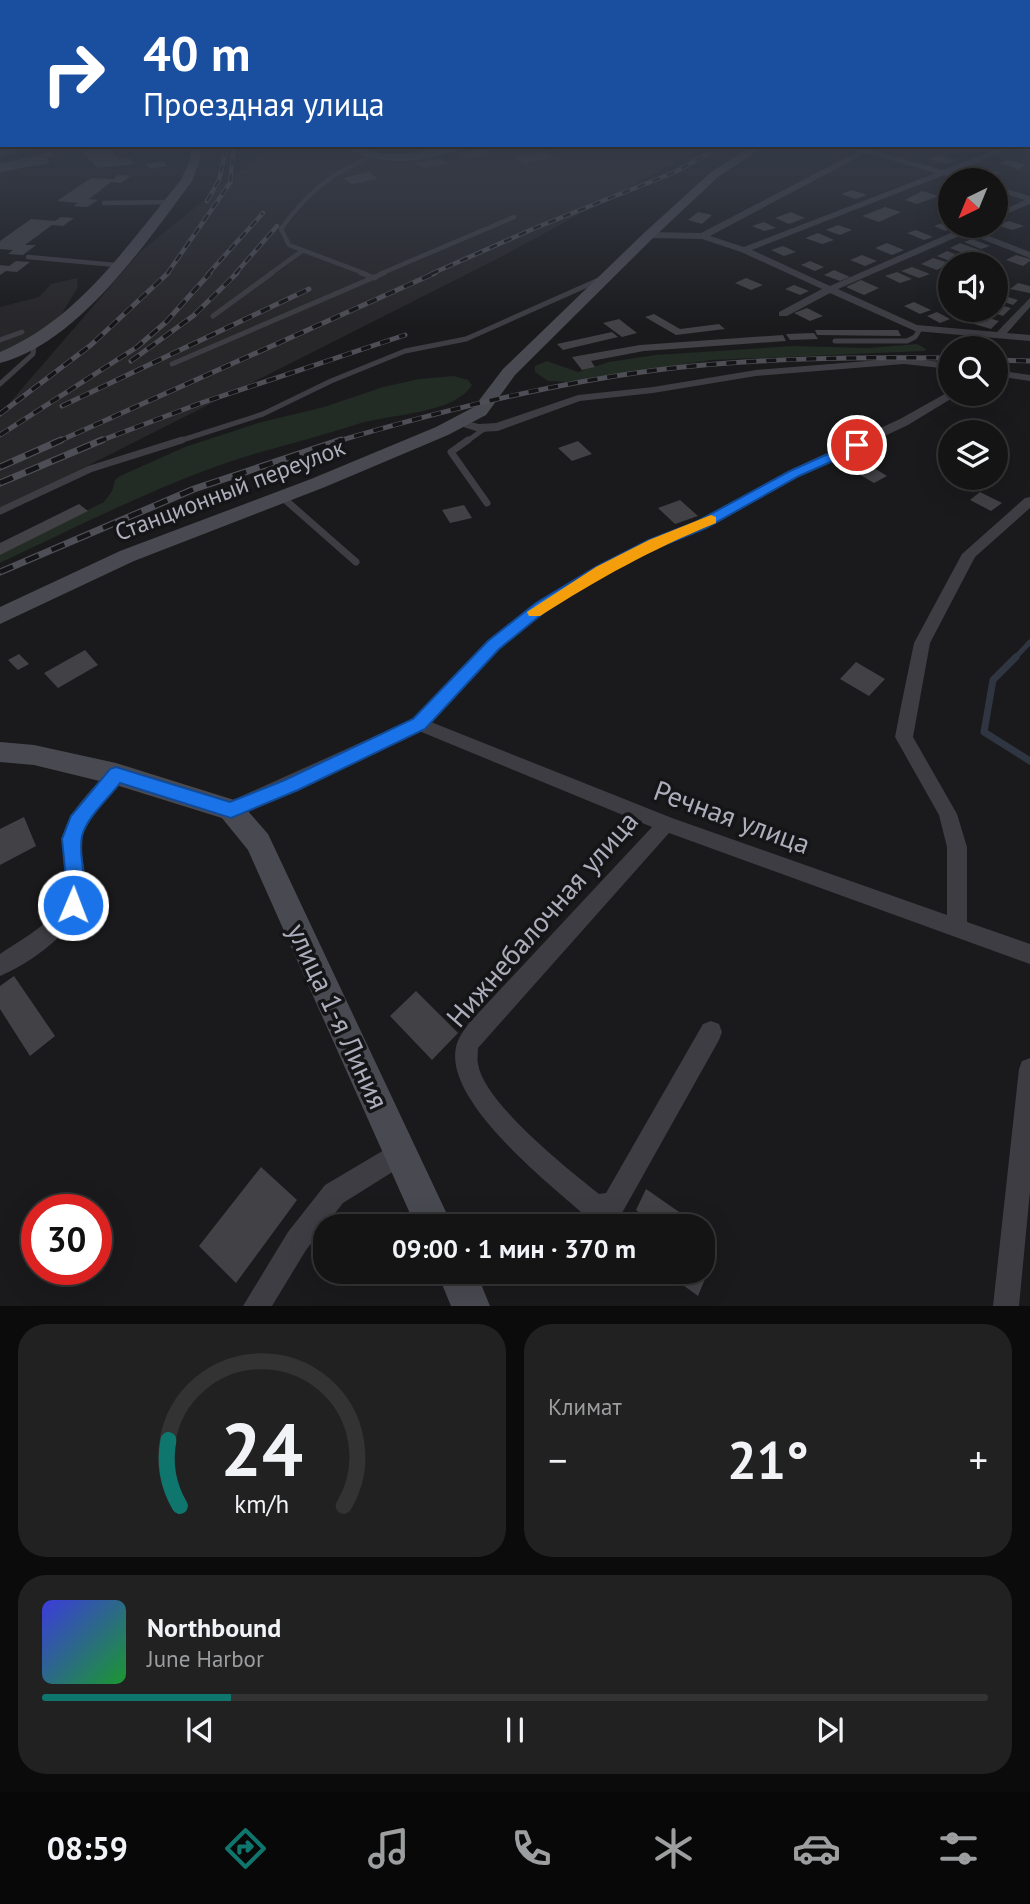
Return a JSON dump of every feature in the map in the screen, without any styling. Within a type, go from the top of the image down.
[{"type":"main road","points":[[8,356],[34,345],[63,324],[166,206]]},
{"type":"main road","points":[[482,420],[509,372],[680,206]]},
{"type":"main road","name":"Станционный переулок","points":[[0,616],[127,556],[282,497],[457,423],[482,420]]},
{"type":"main road","points":[[0,752],[34,755],[116,775],[231,810]]},
{"type":"main road","name":"улица 1-я Линия","points":[[231,810],[258,842],[429,1214]]},
{"type":"main road","points":[[461,1284],[471,1306]]},
{"type":"street","points":[[703,236],[760,206]]},
{"type":"street","points":[[744,250],[855,206]]},
{"type":"street","points":[[649,234],[703,236],[744,250],[920,329],[999,336],[1030,301]]},
{"type":"street","points":[[783,314],[828,290],[947,238]]},
{"type":"street","points":[[992,238],[1030,255]]},
{"type":"street","points":[[1008,337],[1030,338]]},
{"type":"street","points":[[482,420],[498,427],[578,397],[653,390],[756,373],[904,360],[938,364]]},
{"type":"street","points":[[1008,375],[1030,378]]},
{"type":"street","points":[[231,810],[419,724],[493,645],[542,606],[601,570],[654,543],[701,525],[795,474],[904,422],[938,403]]},
{"type":"street","points":[[957,928],[957,847],[948,814],[904,737],[909,706],[922,643],[969,554],[1030,501]]},
{"type":"street","name":"Речная улица","points":[[419,724],[666,824],[1030,954]]},
{"type":"street","points":[[0,966],[48,932],[73,905],[76,889],[72,839],[89,806],[116,775]]},
{"type":"street","name":"Нижнебалочная улица","points":[[666,824],[490,1017],[467,1046],[466,1067],[488,1106],[536,1156],[595,1207],[613,1204],[711,1032]]},
{"type":"street","points":[[1006,1306],[1030,1069]]},
{"type":"street","points":[[256,1306],[297,1241],[334,1194],[401,1152]]},
{"type":"lane","points":[[299,206],[281,229],[289,245],[375,278]]},
{"type":"lane","points":[[172,364],[514,217]]},
{"type":"lane","points":[[213,316],[302,251]]},
{"type":"lane","points":[[28,257],[116,265]]},
{"type":"lane","points":[[0,511],[118,458],[263,414],[331,381],[405,351],[466,340],[606,277]]},
{"type":"lane","points":[[835,341],[907,341],[915,337],[920,329]]},
{"type":"lane","points":[[0,340],[22,332]]},
{"type":"lane","points":[[0,384],[33,354],[34,345]]},
{"type":"lane","points":[[482,420],[451,452],[487,503]]},
{"type":"lane","points":[[282,497],[356,562]]},
{"type":"shaded area","points":[[197,206],[595,206],[499,258],[0,510],[0,414],[140,252]]},
{"type":"shaded area","points":[[77,278],[78,287],[60,317],[28,340],[0,352],[0,307],[39,297],[51,284]]},
{"type":"shaded area","points":[[917,344],[926,349],[925,351],[712,360],[566,382],[548,381],[535,372],[535,366],[547,361],[578,372],[609,362],[655,355],[794,346],[868,348]]},
{"type":"shaded area","points":[[454,376],[468,380],[472,385],[463,395],[451,402],[420,412],[358,424],[220,465],[136,499],[0,563],[0,553],[104,502],[112,491],[115,480],[120,476],[185,447],[383,387],[419,379]]},
{"type":"building","points":[[885,207],[901,212],[879,222],[862,216]]},
{"type":"building","points":[[698,212],[712,215],[702,224],[688,220]]},
{"type":"building","points":[[791,212],[805,218],[789,224],[775,218]]},
{"type":"building","points":[[61,217],[74,218],[63,226],[52,225],[25,245],[36,245],[23,255],[8,254],[13,250],[0,249],[0,241],[31,219],[55,221]]},
{"type":"building","points":[[1008,221],[1024,226],[1012,230],[1008,229]]},
{"type":"building","points":[[764,222],[776,228],[764,231],[752,226]]},
{"type":"building","points":[[838,225],[852,230],[840,235],[826,230]]},
{"type":"building","points":[[916,230],[933,237],[924,240],[907,233]]},
{"type":"building","points":[[818,233],[834,240],[822,244],[805,238]]},
{"type":"building","points":[[972,239],[990,246],[981,249],[964,242]]},
{"type":"building","points":[[887,243],[904,250],[892,255],[875,248]]},
{"type":"building","points":[[960,243],[985,252],[961,252],[950,248]]},
{"type":"building","points":[[783,246],[796,252],[784,256],[771,250]]},
{"type":"building","points":[[862,255],[877,261],[865,266],[850,260]]},
{"type":"building","points":[[1016,255],[1030,261],[1023,266],[1008,259]]},
{"type":"building","points":[[933,258],[938,260],[938,269],[937,270],[921,264]]},
{"type":"building","points":[[16,261],[30,262],[17,272],[6,271],[0,275],[0,265],[9,266]]},
{"type":"building","points":[[810,261],[824,267],[815,271],[801,265]]},
{"type":"building","points":[[912,267],[930,274],[919,278],[901,271]]},
{"type":"building","points":[[834,270],[850,277],[840,281],[824,275]]},
{"type":"building","points":[[897,272],[912,279],[900,283],[885,276]]},
{"type":"building","points":[[746,278],[763,285],[751,290],[735,283]]},
{"type":"building","points":[[861,280],[879,288],[864,295],[846,287]]},
{"type":"building","points":[[1018,283],[1030,286],[1030,293],[1010,289]]},
{"type":"building","points":[[794,285],[809,291],[800,295],[785,289]]},
{"type":"building","points":[[1008,297],[1018,300],[1013,305],[1008,303]]},
{"type":"building","points":[[914,302],[931,310],[920,314],[904,306]]},
{"type":"building","points":[[807,308],[823,316],[810,321],[794,313]]},
{"type":"building","points":[[937,312],[938,322],[927,316]]},
{"type":"building","points":[[654,314],[680,329],[719,324],[725,329],[676,335],[645,317]]},
{"type":"building","points":[[619,319],[637,333],[622,337],[603,323]]},
{"type":"building","points":[[976,322],[998,322],[991,329],[974,324]]},
{"type":"building","points":[[815,330],[898,330],[901,336],[817,335]]},
{"type":"building","points":[[612,332],[618,337],[563,350],[557,344]]},
{"type":"building","points":[[814,333],[818,339],[790,340],[786,334]]},
{"type":"building","points":[[783,335],[786,341],[644,351],[591,361],[595,367],[582,370],[572,357],[640,345]]},
{"type":"building","points":[[578,441],[592,454],[572,461],[558,448]]},
{"type":"building","points":[[857,462],[869,470],[874,468],[887,476],[874,483],[847,467]]},
{"type":"building","points":[[980,492],[1002,503],[991,511],[970,500]]},
{"type":"building","points":[[680,500],[698,516],[675,524],[658,508]]},
{"type":"building","points":[[79,504],[88,511],[0,555],[0,543]]},
{"type":"building","points":[[464,505],[472,518],[450,523],[442,510]]},
{"type":"building","points":[[85,650],[98,665],[58,688],[44,673]]},
{"type":"building","points":[[19,654],[29,664],[18,670],[8,660]]},
{"type":"building","points":[[856,662],[885,679],[869,696],[840,679]]},
{"type":"building","points":[[24,817],[36,846],[0,865],[0,829]]},
{"type":"building","points":[[14,976],[55,1036],[30,1056],[0,1009],[0,986]]},
{"type":"building","points":[[416,991],[458,1033],[432,1060],[390,1016]]},
{"type":"building","points":[[261,1167],[297,1200],[236,1283],[199,1246]]},
{"type":"building","points":[[646,1189],[682,1214],[641,1214],[636,1210]]},
{"type":"building","points":[[682,1284],[703,1284],[698,1296]]},
{"type":"waterway","points":[[1014,659],[1030,642]]},
{"type":"waterway","points":[[1014,659],[993,680],[984,732],[1030,761]]},
{"type":"railway","points":[[167,274],[214,206]]},
{"type":"railway","points":[[431,274],[590,206]]},
{"type":"railway","points":[[208,274],[263,213]]},
{"type":"railway","points":[[235,274],[277,226]]},
{"type":"railway","points":[[0,435],[137,347],[166,322],[210,273]]},
{"type":"railway","points":[[131,361],[193,316],[237,273]]},
{"type":"railway","points":[[57,442],[435,273]]},
{"type":"railway","points":[[0,414],[91,345],[167,274]]},
{"type":"railway","points":[[62,406],[309,289]]},
{"type":"railway","points":[[99,441],[201,403],[405,335]]},
{"type":"railway","points":[[335,442],[495,400],[575,383],[657,370],[804,359],[938,358]]},
{"type":"railway","points":[[1008,360],[1030,361]]},
{"type":"railway","points":[[0,467],[61,440]]},
{"type":"railway","points":[[335,442],[341,440]]},
{"type":"railway","points":[[0,483],[99,441]]},
{"type":"railway","points":[[0,572],[194,489],[335,442]]},
{"type":"slow traffic","points":[[535,612],[601,570],[654,543],[711,520]]},
{"type":"route","points":[[73,905],[76,889],[72,839],[78,822],[116,775],[231,810],[291,785],[419,724],[493,645],[542,606],[601,570],[654,543],[701,525],[795,474],[857,445]]}]
